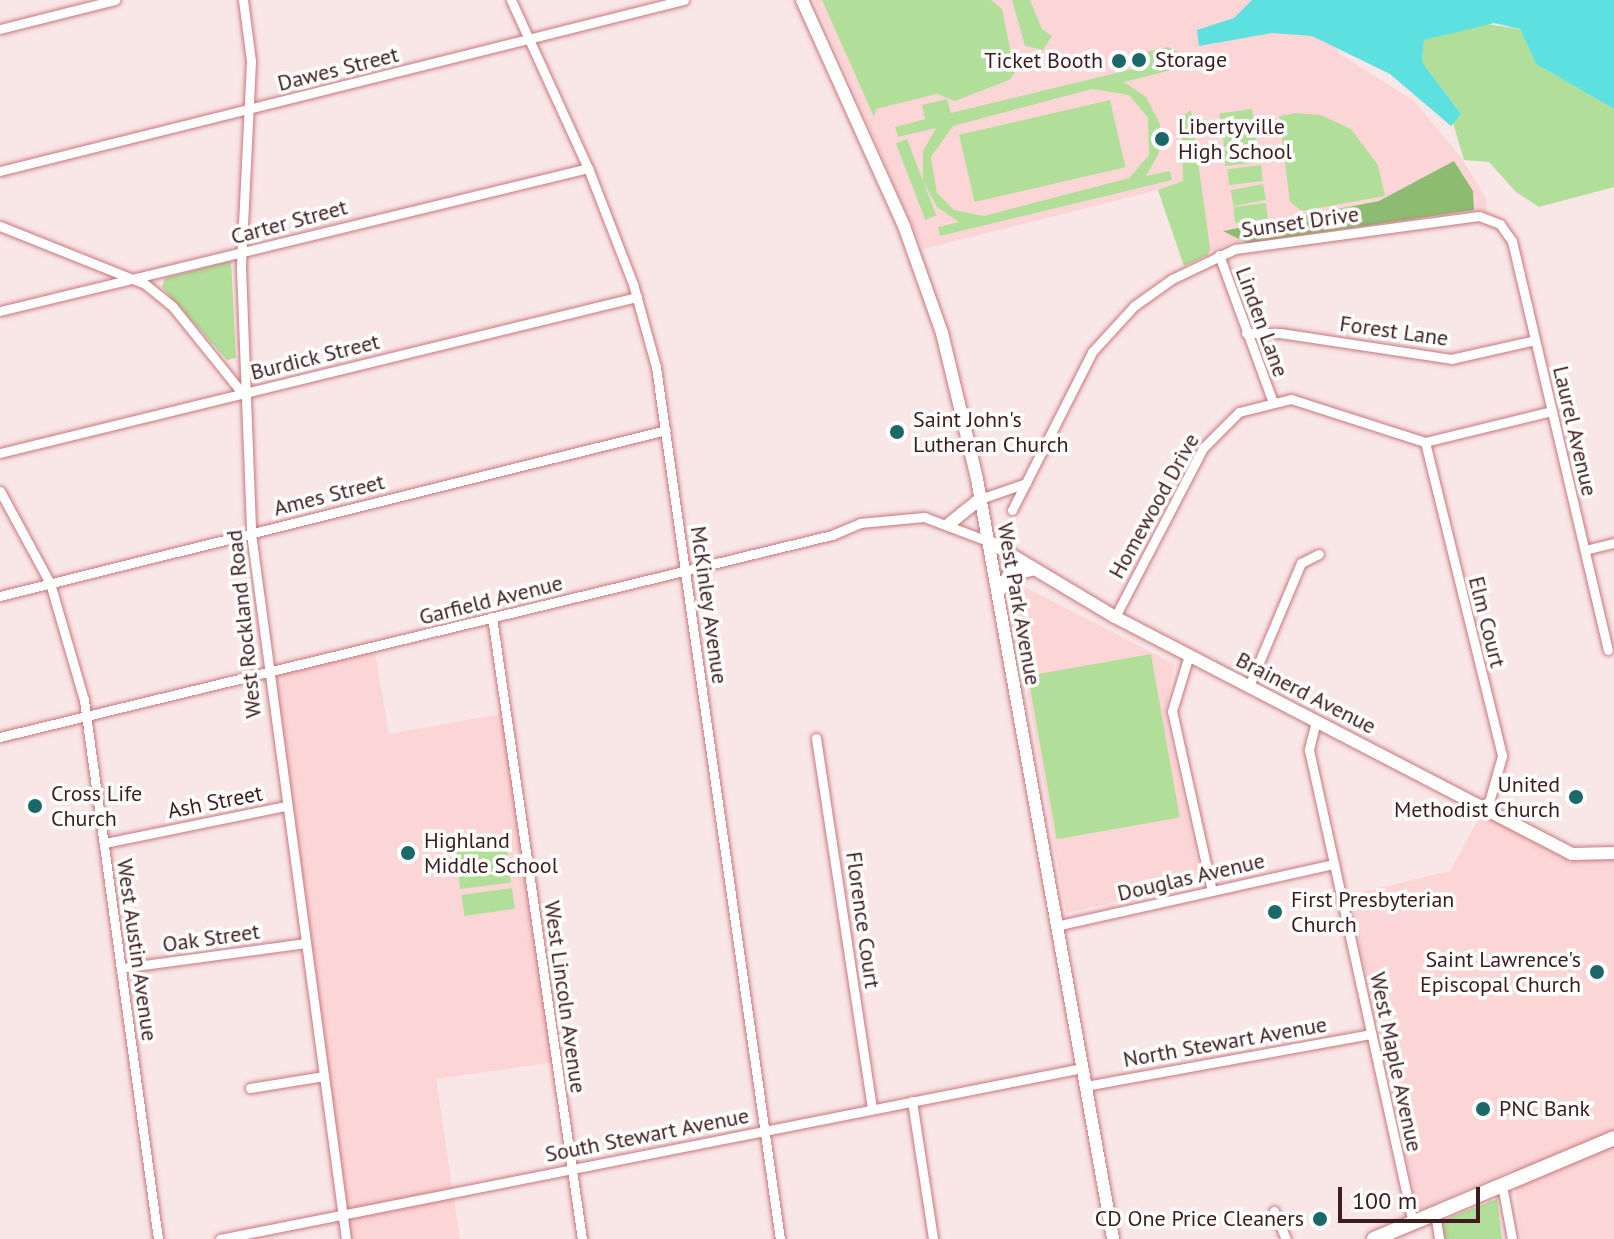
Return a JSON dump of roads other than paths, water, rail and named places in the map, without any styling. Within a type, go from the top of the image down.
[{"type":"main road","name":"West Park Avenue","points":[[802,0],[904,226],[942,333],[977,479],[1113,1239]]},
{"type":"main road","points":[[949,524],[980,499]]},
{"type":"main road","name":"Brainerd Avenue","points":[[988,541],[1031,570],[1115,617],[1572,854],[1614,853]]},
{"type":"main road","points":[[997,596],[1009,575],[1031,570]]},
{"type":"main road","points":[[1374,1239],[1614,1138]]},
{"type":"street","points":[[0,29],[115,0]]},
{"type":"street","name":"West Rockland Road","points":[[243,0],[251,61],[242,254],[243,394],[251,533],[266,675],[346,1239]]},
{"type":"street","name":"McKinley Avenue","points":[[511,0],[588,168],[637,297],[666,430],[780,1239]]},
{"type":"street","name":"Dawes Street","points":[[0,171],[530,41],[684,0]]},
{"type":"street","name":"Carter Street","points":[[0,311],[133,282],[588,168]]},
{"type":"street","name":"Sunset Drive","points":[[1012,510],[1084,367],[1118,322],[1149,293],[1219,255],[1466,217],[1500,224]]},
{"type":"street","name":"Laurel Avenue","points":[[1500,224],[1512,241],[1608,650]]},
{"type":"street","points":[[0,226],[133,282],[145,284],[173,307],[243,394]]},
{"type":"street","name":"Linden Lane","points":[[1219,255],[1272,400]]},
{"type":"street","name":"Burdick Street","points":[[0,453],[637,297]]},
{"type":"street","name":"Forest Lane","points":[[1246,333],[1280,333],[1451,359],[1535,340]]},
{"type":"street","name":"Homewood Drive","points":[[1115,617],[1203,448],[1239,412],[1272,400],[1291,399],[1332,409],[1425,442]]},
{"type":"street","points":[[1425,442],[1552,411]]},
{"type":"street","name":"Ames Street","points":[[0,596],[666,430]]},
{"type":"street","name":"Elm Court","points":[[1425,442],[1502,756],[1487,809]]},
{"type":"street","points":[[977,479],[999,489]]},
{"type":"street","points":[[980,499],[999,489],[1026,483]]},
{"type":"street","name":"West Austin Avenue","points":[[0,491],[50,583],[76,659],[87,715],[158,1239]]},
{"type":"street","name":"Garfield Avenue","points":[[0,737],[266,675],[898,516],[949,524],[988,541]]},
{"type":"street","points":[[1585,550],[1614,543]]},
{"type":"street","points":[[1249,686],[1301,563],[1319,554]]},
{"type":"street","name":"West Lincoln Avenue","points":[[492,617],[582,1239]]},
{"type":"street","points":[[1189,655],[1172,711],[1212,891]]},
{"type":"street","name":"West Maple Avenue","points":[[1316,721],[1309,750],[1413,1223]]},
{"type":"street","name":"Florence Court","points":[[816,738],[872,1108]]},
{"type":"street","name":"Ash Street","points":[[105,843],[285,806]]},
{"type":"street","name":"Douglas Avenue","points":[[1056,926],[1334,864]]},
{"type":"street","name":"Oak Street","points":[[121,968],[305,943]]},
{"type":"street","name":"North Stewart Avenue","points":[[1085,1086],[1371,1034]]},
{"type":"street","name":"South Stewart Avenue","points":[[220,1239],[1082,1068]]},
{"type":"street","points":[[250,1088],[324,1076]]},
{"type":"street","points":[[912,1101],[933,1239]]},
{"type":"street","points":[[1502,1185],[1512,1239]]},
{"type":"street","points":[[1274,1211],[1286,1239]]},
{"type":"street","points":[[1435,1213],[1439,1239]]},
{"type":"water","points":[[1252,0],[1614,0],[1614,109],[1536,64],[1520,29],[1494,23],[1424,40],[1422,62],[1461,114],[1451,126],[1390,74],[1312,36],[1272,33],[1199,46],[1197,30],[1234,18]]},
{"type":"place","name":"Storage","points":[[1139,60]]},
{"type":"place","name":"Ticket Booth","points":[[1119,61]]},
{"type":"place","name":"Libertyville High School","points":[[1162,139]]},
{"type":"place","name":"Saint John's Lutheran Church","points":[[897,432]]},
{"type":"place","name":"United Methodist Church","points":[[1576,797]]},
{"type":"place","name":"Cross Life Church","points":[[35,806]]},
{"type":"place","name":"Highland Middle School","points":[[408,853]]},
{"type":"place","name":"First Presbyterian Church","points":[[1275,912]]},
{"type":"place","name":"Saint Lawrence's Episcopal Church","points":[[1597,972]]},
{"type":"place","name":"PNC Bank","points":[[1483,1109]]},
{"type":"place","name":"CD One Price Cleaners","points":[[1320,1219]]}]
